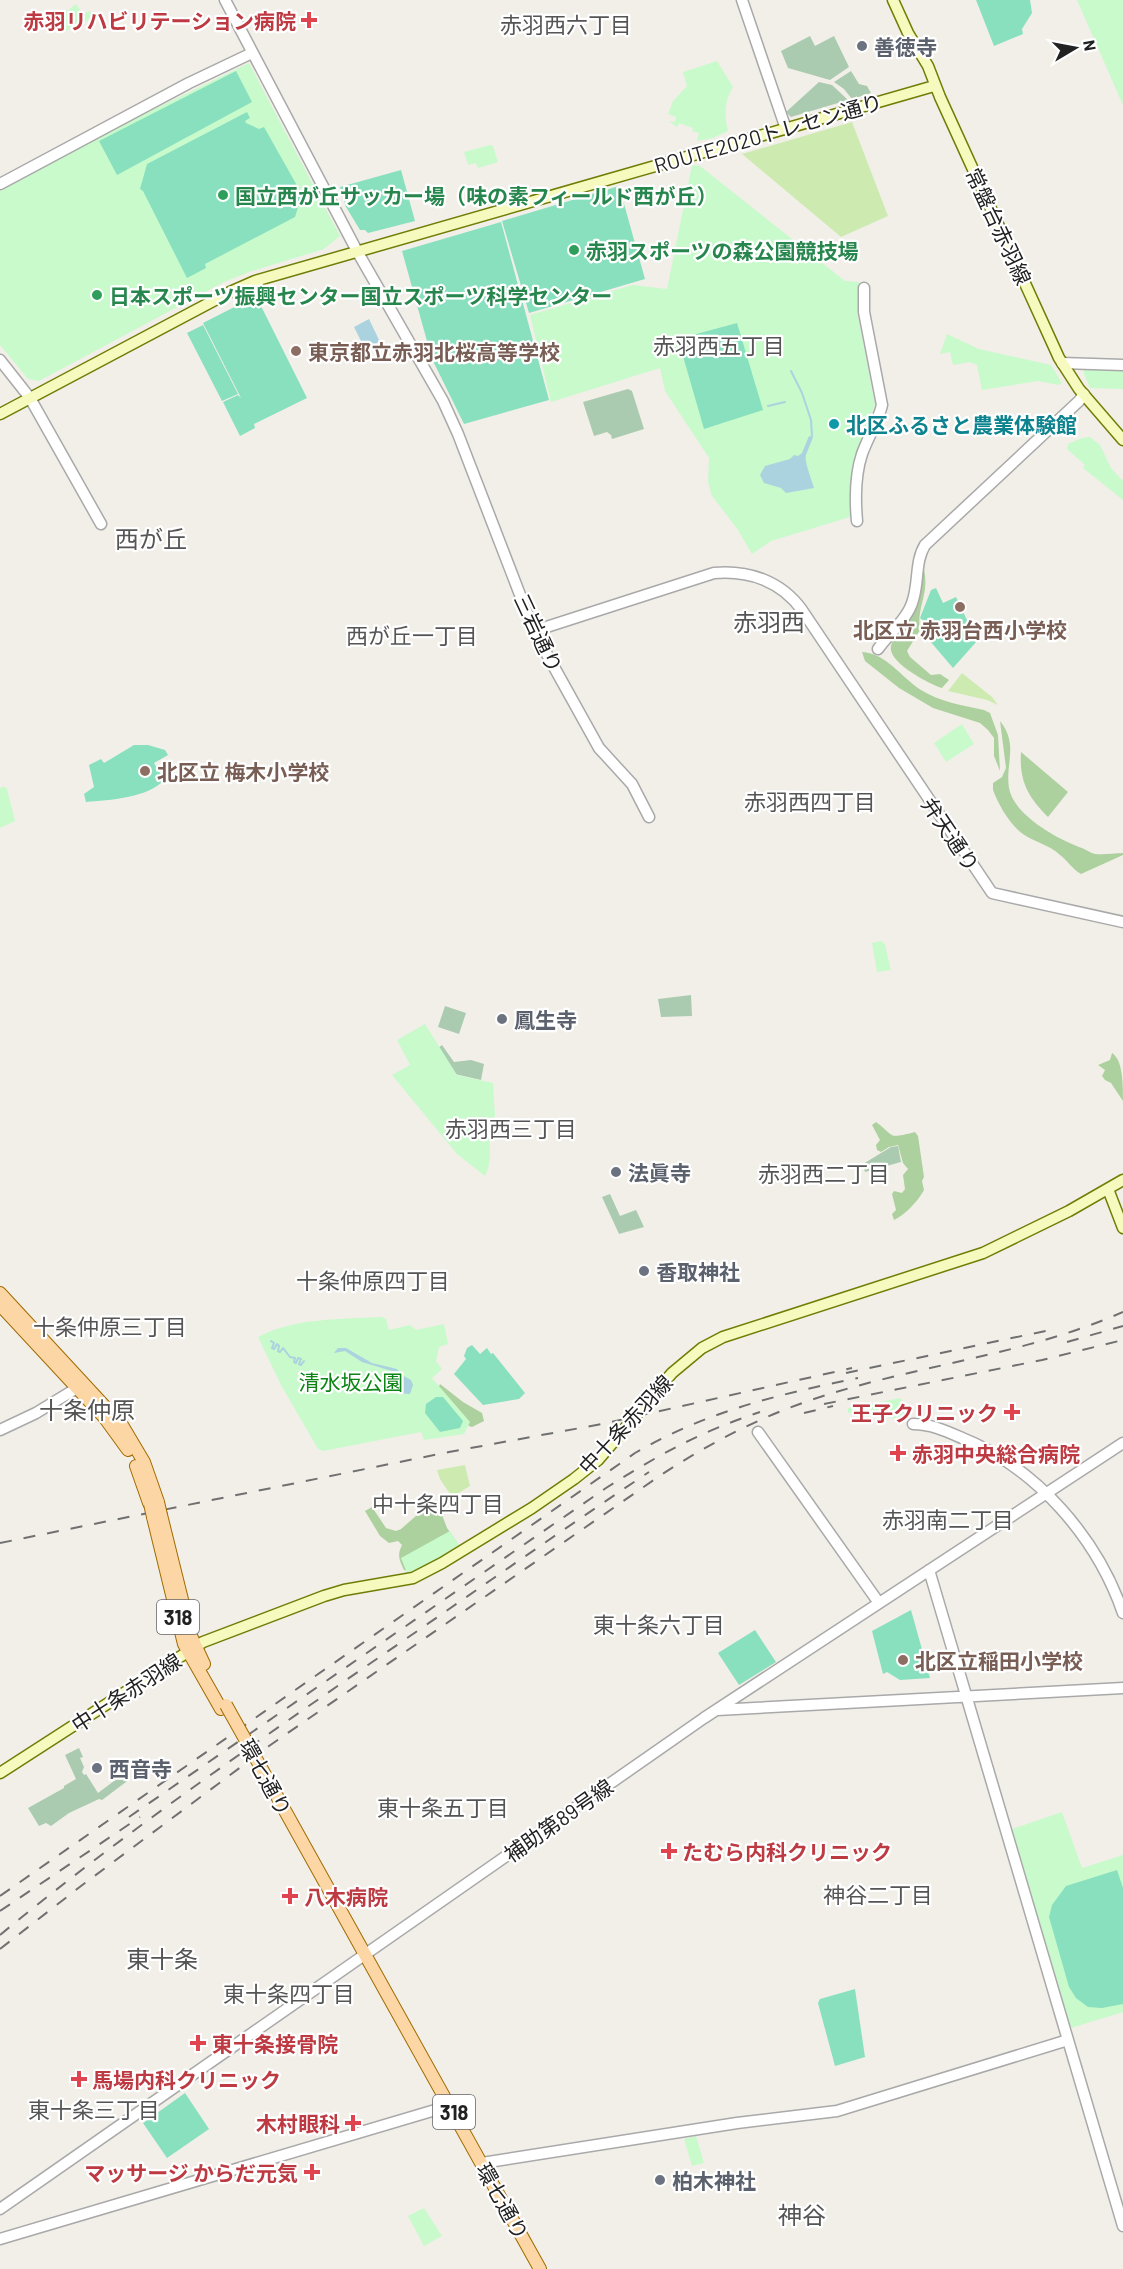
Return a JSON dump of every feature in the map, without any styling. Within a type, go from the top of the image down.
[{"type":"main road","name":"常盤台赤羽線","points":[[893,0],[908,33],[928,66],[934,86],[1062,363],[1084,394],[1123,440]]},
{"type":"main road","name":"ROUTE2020トレセン通り","points":[[0,414],[242,286],[934,86]]},
{"type":"main road","name":"中十条赤羽線","points":[[0,1773],[191,1649],[242,1626],[324,1596],[344,1590],[408,1580],[442,1563],[531,1508],[587,1469],[606,1451],[672,1372],[702,1348],[723,1337],[983,1253],[1108,1190],[1123,1180]]},
{"type":"main road","points":[[1108,1190],[1123,1228]]},
{"type":"main road","name":"環七通り","points":[[0,1293],[122,1425],[144,1462],[191,1649],[540,2269]]},
{"type":"main road","name":"環七通り","points":[[0,1304],[104,1417],[127,1448],[155,1510]]},
{"type":"main road","name":"環七通り","points":[[363,1957],[442,2108],[531,2269]]},
{"type":"street","name":"三岩通り","points":[[225,0],[357,251],[429,375],[458,434],[534,631],[599,748],[633,784],[649,817]]},
{"type":"street","points":[[742,0],[786,129]]},
{"type":"street","points":[[0,184],[189,83],[252,53]]},
{"type":"street","points":[[857,521],[855,495],[861,456],[882,405],[864,312],[864,288]]},
{"type":"street","points":[[0,360],[30,398],[101,524]]},
{"type":"street","points":[[1062,363],[1123,365]]},
{"type":"street","points":[[878,649],[910,608],[915,591],[919,556],[925,545],[1084,394]]},
{"type":"street","name":"弁天通り","points":[[534,631],[704,575],[725,572],[741,573],[769,582],[792,598],[992,893],[1123,922]]},
{"type":"street","points":[[0,1430],[36,1413],[77,1388]]},
{"type":"street","points":[[913,1424],[935,1427],[986,1449],[1026,1476],[1083,1537],[1107,1575],[1123,1613]]},
{"type":"street","points":[[758,1432],[879,1603]]},
{"type":"street","name":"補助第89号線","points":[[0,2209],[717,1710],[1123,1443]]},
{"type":"street","points":[[929,1570],[1123,2226]]},
{"type":"street","points":[[717,1710],[1123,1688]]},
{"type":"street","points":[[482,2163],[728,2124],[837,2111],[1068,2040]]},
{"type":"street","points":[[0,2239],[442,2108]]},
{"type":"green space","points":[[976,0],[1030,0],[1032,13],[1022,29],[1023,34],[994,46]]},
{"type":"green space","points":[[1077,0],[1123,0],[1123,104],[1122,103]]},
{"type":"green space","points":[[76,4],[83,14],[90,11],[94,17],[62,33],[54,21]]},
{"type":"green space","points":[[810,36],[815,46],[834,36],[849,67],[830,80],[788,68],[781,51]]},
{"type":"green space","points":[[717,61],[733,87],[726,109],[728,131],[713,138],[697,141],[699,133],[679,123],[677,127],[669,121],[675,122],[676,117],[668,114],[673,101],[687,86],[683,72]]},
{"type":"green space","points":[[249,63],[340,236],[324,249],[224,282],[39,381],[28,379],[0,345],[0,191],[95,138]]},
{"type":"green space","points":[[236,71],[252,102],[117,175],[99,141]]},
{"type":"green space","points":[[851,71],[859,84],[867,86],[871,93],[852,99],[834,82]]},
{"type":"green space","points":[[819,82],[832,85],[848,100],[791,117],[786,112]]},
{"type":"green space","name":"国立西が丘サッカー場（味の素フィールド西が丘）","points":[[247,112],[250,118],[245,121],[246,123],[259,129],[264,127],[304,198],[300,201],[295,217],[205,264],[206,268],[187,278],[140,189],[147,164]]},
{"type":"green space","points":[[852,122],[888,216],[841,237],[742,154]]},
{"type":"green space","points":[[493,146],[498,162],[478,168],[476,163],[468,165],[464,152]]},
{"type":"green space","points":[[692,165],[700,166],[845,281],[859,282],[860,310],[857,311],[875,404],[856,455],[850,489],[850,517],[771,541],[752,554],[738,530],[712,496],[708,482],[709,458],[665,391],[660,368],[551,402],[530,315],[633,285],[667,289]]},
{"type":"green space","points":[[401,170],[415,221],[368,233],[360,230],[346,207],[340,187]]},
{"type":"green space","name":"赤羽スポーツの森公園競技場","points":[[619,186],[645,279],[529,313],[502,221]]},
{"type":"green space","points":[[501,222],[549,400],[464,424],[432,359],[402,251]]},
{"type":"green space","points":[[256,296],[307,398],[254,424],[255,428],[240,436],[223,402],[238,395],[241,398],[203,323]]},
{"type":"green space","points":[[737,323],[763,410],[704,429],[678,339]]},
{"type":"green space","points":[[203,325],[238,394],[222,401],[187,333]]},
{"type":"green space","points":[[947,334],[979,349],[1051,365],[1062,383],[1058,385],[1038,381],[982,390],[977,365],[970,362],[953,365],[950,352],[940,354]]},
{"type":"green space","points":[[1084,369],[1123,371],[1123,389],[1090,388]]},
{"type":"green space","points":[[628,389],[632,391],[644,429],[612,439],[607,432],[594,436],[583,402]]},
{"type":"green space","points":[[1090,437],[1100,445],[1111,468],[1123,481],[1123,500],[1083,468],[1085,465],[1067,449],[1068,444]]},
{"type":"green space","points":[[923,565],[925,592],[920,614],[920,630],[907,651],[910,657],[931,675],[940,674],[949,680],[942,688],[910,672],[895,659],[891,646],[916,606]]},
{"type":"green space","points":[[936,588],[943,603],[956,597],[977,641],[953,668],[924,634],[928,631],[922,625],[924,621],[920,618],[931,590]]},
{"type":"green space","points":[[862,652],[871,653],[886,661],[928,694],[990,713],[998,735],[1000,771],[994,756],[994,738],[980,723],[933,708],[899,688],[865,661]]},
{"type":"green space","points":[[962,673],[992,697],[998,705],[987,700],[948,691]]},
{"type":"green space","points":[[1000,721],[1009,738],[1009,788],[1019,808],[1039,826],[1072,844],[1095,854],[1123,853],[1123,855],[1081,874],[1048,846],[1026,836],[1015,827],[1002,809],[993,790],[993,783],[1002,777],[1006,768]]},
{"type":"green space","points":[[962,724],[974,744],[946,762],[934,743]]},
{"type":"green space","points":[[134,745],[148,745],[165,750],[168,755],[154,763],[164,780],[148,791],[138,794],[86,802],[84,794],[94,787],[89,765],[101,759],[104,763]]},
{"type":"green space","points":[[1021,752],[1068,792],[1048,817],[1026,788],[1023,780]]},
{"type":"green space","points":[[4,786],[7,789],[15,821],[0,828],[0,788]]},
{"type":"green space","points":[[882,941],[891,970],[877,972],[872,943]]},
{"type":"green space","points":[[691,995],[692,1016],[661,1017],[658,999]]},
{"type":"green space","points":[[445,1006],[466,1013],[459,1034],[438,1027]]},
{"type":"green space","points":[[425,1024],[457,1075],[493,1083],[495,1116],[487,1127],[490,1158],[485,1176],[457,1154],[392,1075],[410,1065],[397,1040]]},
{"type":"green space","points":[[442,1045],[454,1062],[471,1060],[484,1064],[481,1080],[455,1074],[437,1049]]},
{"type":"green space","points":[[1112,1053],[1116,1056],[1120,1067],[1123,1101],[1111,1083],[1102,1076],[1105,1070],[1098,1065],[1110,1060]]},
{"type":"green space","points":[[876,1122],[892,1135],[900,1136],[915,1132],[918,1136],[924,1190],[911,1207],[894,1220],[892,1214],[896,1210],[892,1194],[894,1191],[902,1193],[905,1189],[903,1175],[908,1169],[903,1163],[898,1145],[881,1152],[877,1150],[876,1145],[880,1140],[872,1125]]},
{"type":"green space","points":[[898,1146],[901,1162],[865,1172],[863,1164],[891,1147]]},
{"type":"green space","points":[[610,1194],[620,1216],[636,1210],[644,1227],[619,1234],[602,1197]]},
{"type":"green space","name":"清水坂公園","points":[[382,1317],[386,1319],[389,1330],[410,1325],[416,1330],[444,1324],[448,1344],[439,1347],[436,1361],[442,1369],[432,1378],[470,1422],[464,1434],[424,1440],[421,1432],[323,1451],[318,1449],[281,1385],[258,1337],[286,1326],[302,1323]]},
{"type":"green space","points":[[472,1345],[480,1354],[487,1348],[491,1354],[493,1353],[525,1393],[519,1399],[483,1405],[454,1374],[466,1359],[464,1356],[467,1348]]},
{"type":"green space","points":[[440,1384],[482,1413],[484,1421],[472,1427],[469,1426],[437,1391]]},
{"type":"green space","points":[[436,1397],[443,1397],[463,1421],[460,1428],[440,1432],[425,1413],[426,1404]]},
{"type":"green space","points":[[901,1398],[905,1416],[903,1419],[848,1413],[848,1408]]},
{"type":"green space","points":[[465,1465],[470,1486],[452,1497],[437,1470]]},
{"type":"green space","points":[[436,1506],[439,1507],[447,1528],[457,1542],[408,1571],[404,1570],[399,1558],[402,1545],[398,1541],[389,1543],[380,1536],[365,1511],[372,1507],[386,1528],[396,1531],[417,1515]]},
{"type":"green space","points":[[450,1531],[459,1545],[427,1565],[407,1573],[401,1558]]},
{"type":"green space","points":[[911,1610],[930,1678],[900,1680],[887,1672],[883,1674],[872,1631]]},
{"type":"green space","points":[[755,1630],[776,1662],[739,1685],[718,1653]]},
{"type":"green space","points":[[79,1748],[83,1757],[80,1758],[84,1767],[82,1772],[86,1774],[98,1793],[126,1772],[130,1779],[102,1800],[99,1799],[69,1813],[51,1826],[46,1823],[39,1826],[28,1808],[76,1779],[65,1755]]},
{"type":"green space","points":[[1062,1812],[1082,1868],[1123,1855],[1123,2012],[1071,2028],[1012,1829]]},
{"type":"green space","points":[[1117,1870],[1123,1888],[1123,2004],[1102,2008],[1088,2007],[1076,1998],[1069,1987],[1049,1917],[1052,1905],[1066,1886]]},
{"type":"green space","points":[[855,1989],[865,2057],[835,2066],[818,2003],[820,1999]]},
{"type":"green space","points":[[185,2093],[209,2129],[167,2158],[143,2123]]},
{"type":"green space","points":[[696,2136],[704,2163],[692,2166],[684,2139]]},
{"type":"green space","points":[[424,2208],[442,2236],[424,2246],[408,2216]]},
{"type":"water","points":[[369,319],[380,342],[365,349],[354,327]]},
{"type":"water","points":[[809,436],[813,437],[806,458],[814,488],[786,493],[781,488],[764,483],[760,475],[765,466],[790,459],[794,455],[798,456],[802,453]]},
{"type":"water","points":[[338,1348],[346,1348],[372,1363],[397,1369],[411,1380],[413,1385],[410,1394],[398,1393],[395,1372],[362,1362],[345,1351],[334,1353]]},
{"type":"waterway","points":[[791,371],[802,393],[811,420],[812,436]]},
{"type":"waterway","points":[[768,406],[785,402]]},
{"type":"waterway","points":[[271,1341],[274,1343],[272,1348],[274,1349],[277,1344],[278,1351],[280,1352],[283,1348],[290,1357],[295,1358],[294,1362],[296,1363],[298,1358],[301,1359],[299,1364],[301,1365],[304,1361]]},
{"type":"railway","points":[[0,1949],[269,1746],[661,1475],[697,1453],[753,1423],[811,1400],[850,1388],[1047,1339],[1123,1312]]},
{"type":"railway","points":[[1067,1342],[1123,1326]]},
{"type":"railway","points":[[846,1373],[1050,1330]]},
{"type":"railway","points":[[824,1404],[1042,1360],[1123,1340]]},
{"type":"railway","points":[[0,1543],[449,1452],[602,1424],[852,1368]]},
{"type":"railway","points":[[0,1896],[635,1453],[662,1438],[716,1415],[771,1398],[858,1378]]},
{"type":"railway","points":[[804,1413],[833,1406]]},
{"type":"railway","points":[[129,1817],[606,1488],[681,1445],[719,1427],[760,1412]]},
{"type":"railway","points":[[0,1935],[44,1899],[226,1764],[649,1472]]},
{"type":"railway","points":[[0,1911],[140,1817]]},
{"type":"place","name":"赤羽リハビリテーション病院","points":[[309,20]]},
{"type":"place","name":"善徳寺","points":[[862,46]]},
{"type":"place","name":"国立西が丘サッカー場（味の素フィールド西が丘）","points":[[223,195]]},
{"type":"place","name":"赤羽スポーツの森公園競技場","points":[[574,250]]},
{"type":"place","name":"日本スポーツ振興センター国立スポーツ科学センター","points":[[97,295]]},
{"type":"place","name":"東京都立赤羽北桜高等学校","points":[[296,351]]},
{"type":"place","name":"北区ふるさと農業体験館","points":[[834,424]]},
{"type":"place","name":"北区立 赤羽台西小学校","points":[[960,607]]},
{"type":"place","name":"北区立 梅木小学校","points":[[145,771]]},
{"type":"place","name":"鳳生寺","points":[[502,1019]]},
{"type":"place","name":"法眞寺","points":[[616,1172]]},
{"type":"place","name":"香取神社","points":[[644,1271]]},
{"type":"place","name":"王子クリニック","points":[[1012,1412]]},
{"type":"place","name":"赤羽中央総合病院","points":[[898,1453]]},
{"type":"place","name":"北区立稲田小学校","points":[[903,1660]]},
{"type":"place","name":"西音寺","points":[[97,1768]]},
{"type":"place","name":"たむら内科クリニック","points":[[669,1851]]},
{"type":"place","name":"八木病院","points":[[290,1896]]},
{"type":"place","name":"東十条接骨院","points":[[198,2043]]},
{"type":"place","name":"馬場内科クリニック","points":[[79,2079]]},
{"type":"place","name":"木村眼科","points":[[353,2123]]},
{"type":"place","name":"マッサージ からだ元気","points":[[312,2172]]},
{"type":"place","name":"柏木神社","points":[[660,2180]]},
{"type":"district","name":"赤羽西六丁目","points":[[566,24]]},
{"type":"district","name":"赤羽西五丁目","points":[[719,345]]},
{"type":"district","name":"西が丘","points":[[151,538]]},
{"type":"district","name":"赤羽西","points":[[769,621]]},
{"type":"district","name":"西が丘一丁目","points":[[412,635]]},
{"type":"district","name":"赤羽西四丁目","points":[[810,801]]},
{"type":"district","name":"赤羽西三丁目","points":[[511,1128]]},
{"type":"district","name":"赤羽西二丁目","points":[[824,1173]]},
{"type":"district","name":"十条仲原四丁目","points":[[373,1280]]},
{"type":"district","name":"十条仲原三丁目","points":[[110,1326]]},
{"type":"district","name":"十条仲原","points":[[87,1409]]},
{"type":"district","name":"中十条四丁目","points":[[438,1503]]},
{"type":"district","name":"赤羽南二丁目","points":[[948,1519]]},
{"type":"district","name":"東十条六丁目","points":[[659,1624]]},
{"type":"district","name":"東十条五丁目","points":[[443,1807]]},
{"type":"district","name":"神谷二丁目","points":[[878,1894]]},
{"type":"district","name":"東十条","points":[[162,1958]]},
{"type":"district","name":"東十条四丁目","points":[[289,1993]]},
{"type":"district","name":"東十条三丁目","points":[[94,2109]]},
{"type":"district","name":"神谷","points":[[802,2214]]}]
